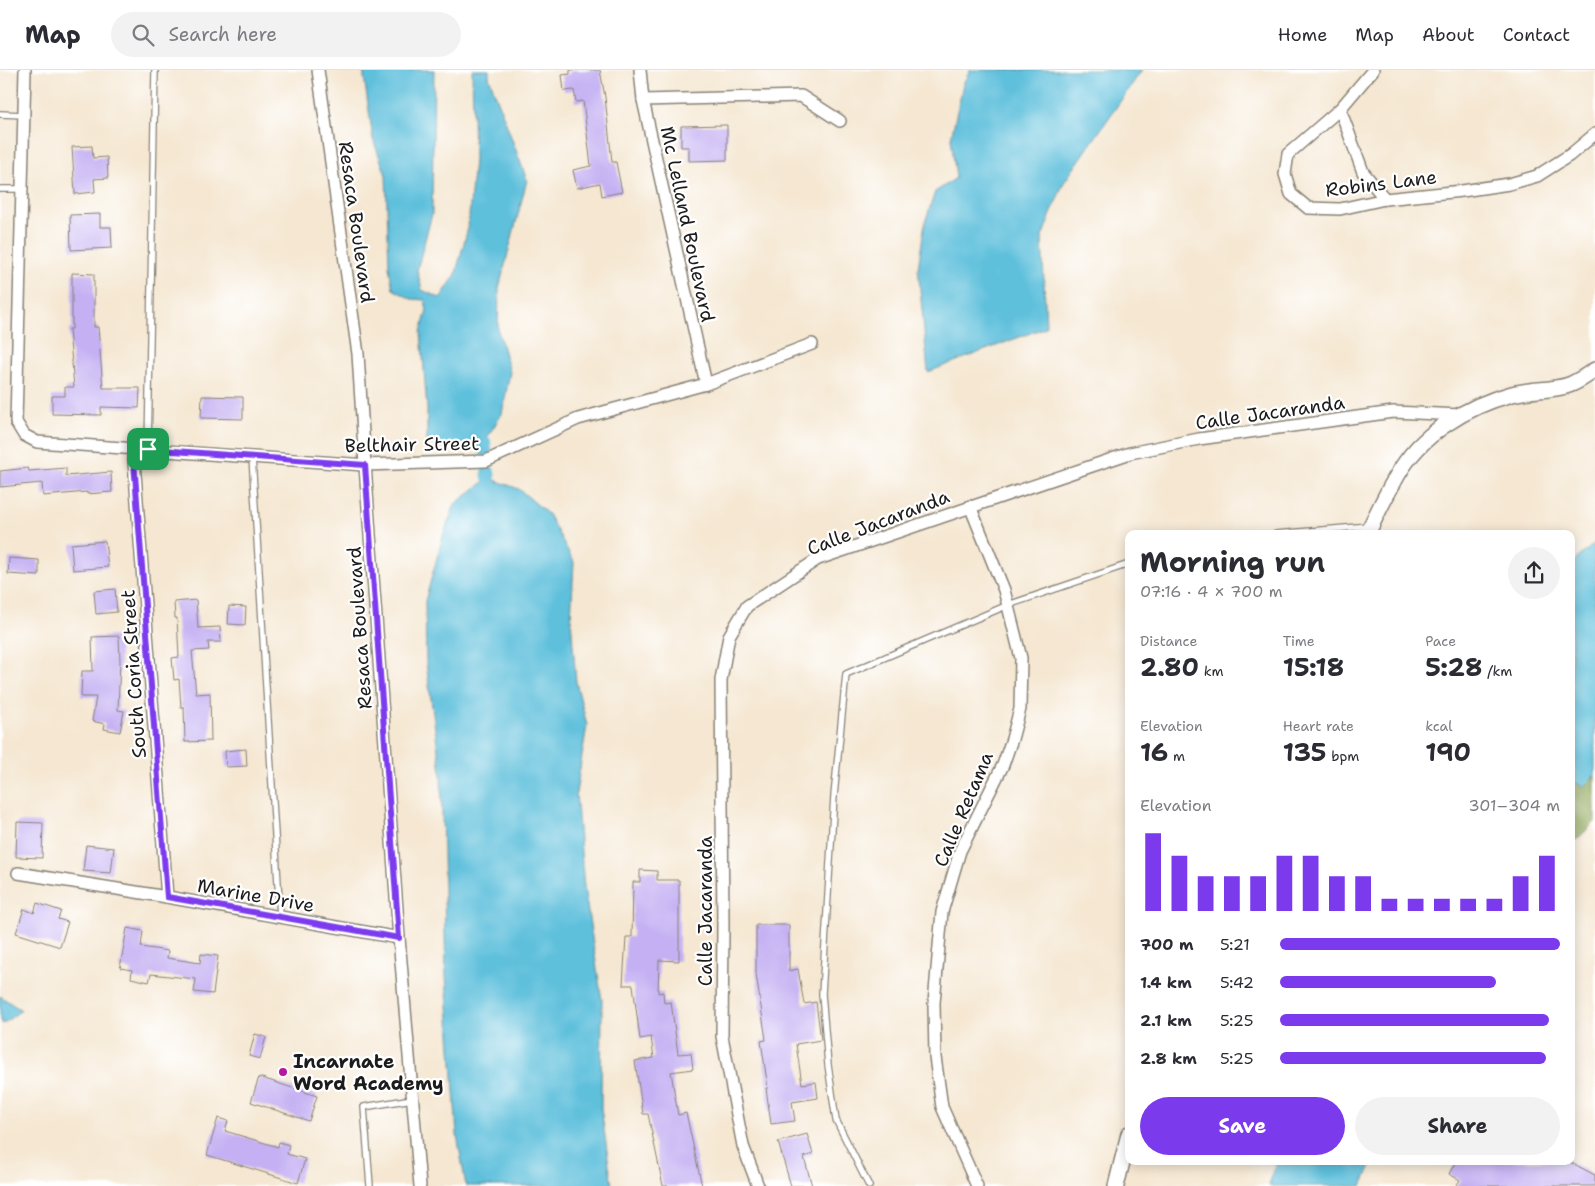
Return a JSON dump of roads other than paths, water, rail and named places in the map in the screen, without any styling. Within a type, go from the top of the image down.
[{"type":"street","points":[[22,189],[25,70]]},
{"type":"street","name":"Resaca Boulevard","points":[[318,70],[358,354],[399,938],[420,1186]]},
{"type":"street","name":"Mc Lelland Boulevard","points":[[640,70],[643,100],[706,384]]},
{"type":"street","name":"Robins Lane","points":[[1373,70],[1340,109],[1288,154],[1285,174],[1291,194],[1308,208],[1340,209],[1385,199],[1509,184],[1537,176],[1570,155],[1595,134]]},
{"type":"street","points":[[643,100],[801,96],[840,121]]},
{"type":"street","points":[[1340,109],[1363,172],[1385,199]]},
{"type":"street","name":"Belthair Street","points":[[22,189],[16,422],[24,435],[37,442],[365,465],[486,461],[578,419],[706,384],[812,344]]},
{"type":"street","points":[[1370,530],[1397,475],[1412,453],[1433,434],[1460,415],[1484,403],[1514,393],[1568,386],[1595,370]]},
{"type":"street","name":"Calle Jacaranda","points":[[758,1186],[743,1146],[722,1036],[721,680],[729,636],[747,606],[818,558],[1130,453],[1199,439],[1393,412],[1460,415]]},
{"type":"street","name":"South Coria Street","points":[[133,448],[167,897]]},
{"type":"street","name":"Calle Retama","points":[[970,506],[1004,590],[1021,658],[1020,710],[1002,765],[960,851],[942,912],[934,1003],[935,1057],[942,1107],[977,1186]]},
{"type":"street","name":"Marine Drive","points":[[18,873],[280,916],[399,938]]},
{"type":"street","points":[[1116,1186],[1125,1150]]},
{"type":"lane","points":[[148,449],[155,70]]},
{"type":"lane","points":[[0,114],[24,115]]},
{"type":"lane","points":[[0,189],[22,189]]},
{"type":"lane","points":[[252,456],[280,916]]},
{"type":"lane","points":[[869,1186],[836,1120],[828,1065],[822,994],[834,796],[846,674],[1008,605],[1125,565]]},
{"type":"lane","points":[[370,1186],[364,1107],[412,1099]]},
{"type":"water","points":[[363,70],[434,70],[432,214],[417,270],[422,290],[440,298],[455,276],[468,228],[474,159],[472,70],[489,70],[489,77],[527,180],[499,288],[498,331],[510,372],[502,414],[484,442],[474,447],[427,443],[427,409],[421,332],[427,310],[425,300],[411,299],[393,289],[389,267],[386,175],[373,139]]},
{"type":"water","points":[[970,70],[1142,70],[1063,184],[1042,237],[1046,327],[928,372],[918,268],[925,222],[935,192],[956,178],[951,138],[963,84]]},
{"type":"water","points":[[489,478],[519,489],[548,514],[574,562],[571,619],[576,682],[587,725],[576,793],[584,887],[602,1000],[601,1108],[612,1186],[466,1186],[457,1135],[446,976],[441,772],[426,663],[425,601],[443,536],[455,504]]},
{"type":"water","points":[[1595,543],[1595,775],[1583,787],[1575,782],[1575,560]]},
{"type":"water","points":[[0,996],[21,1010],[3,1024],[0,1021]]},
{"type":"water","points":[[1275,1165],[1371,1165],[1362,1186],[1269,1186]]},
{"type":"waterway","points":[[484,442],[485,450]]},
{"type":"waterway","points":[[488,472],[489,478]]},
{"type":"place","name":"Incarnate Word Academy","points":[[283,1072]]}]
